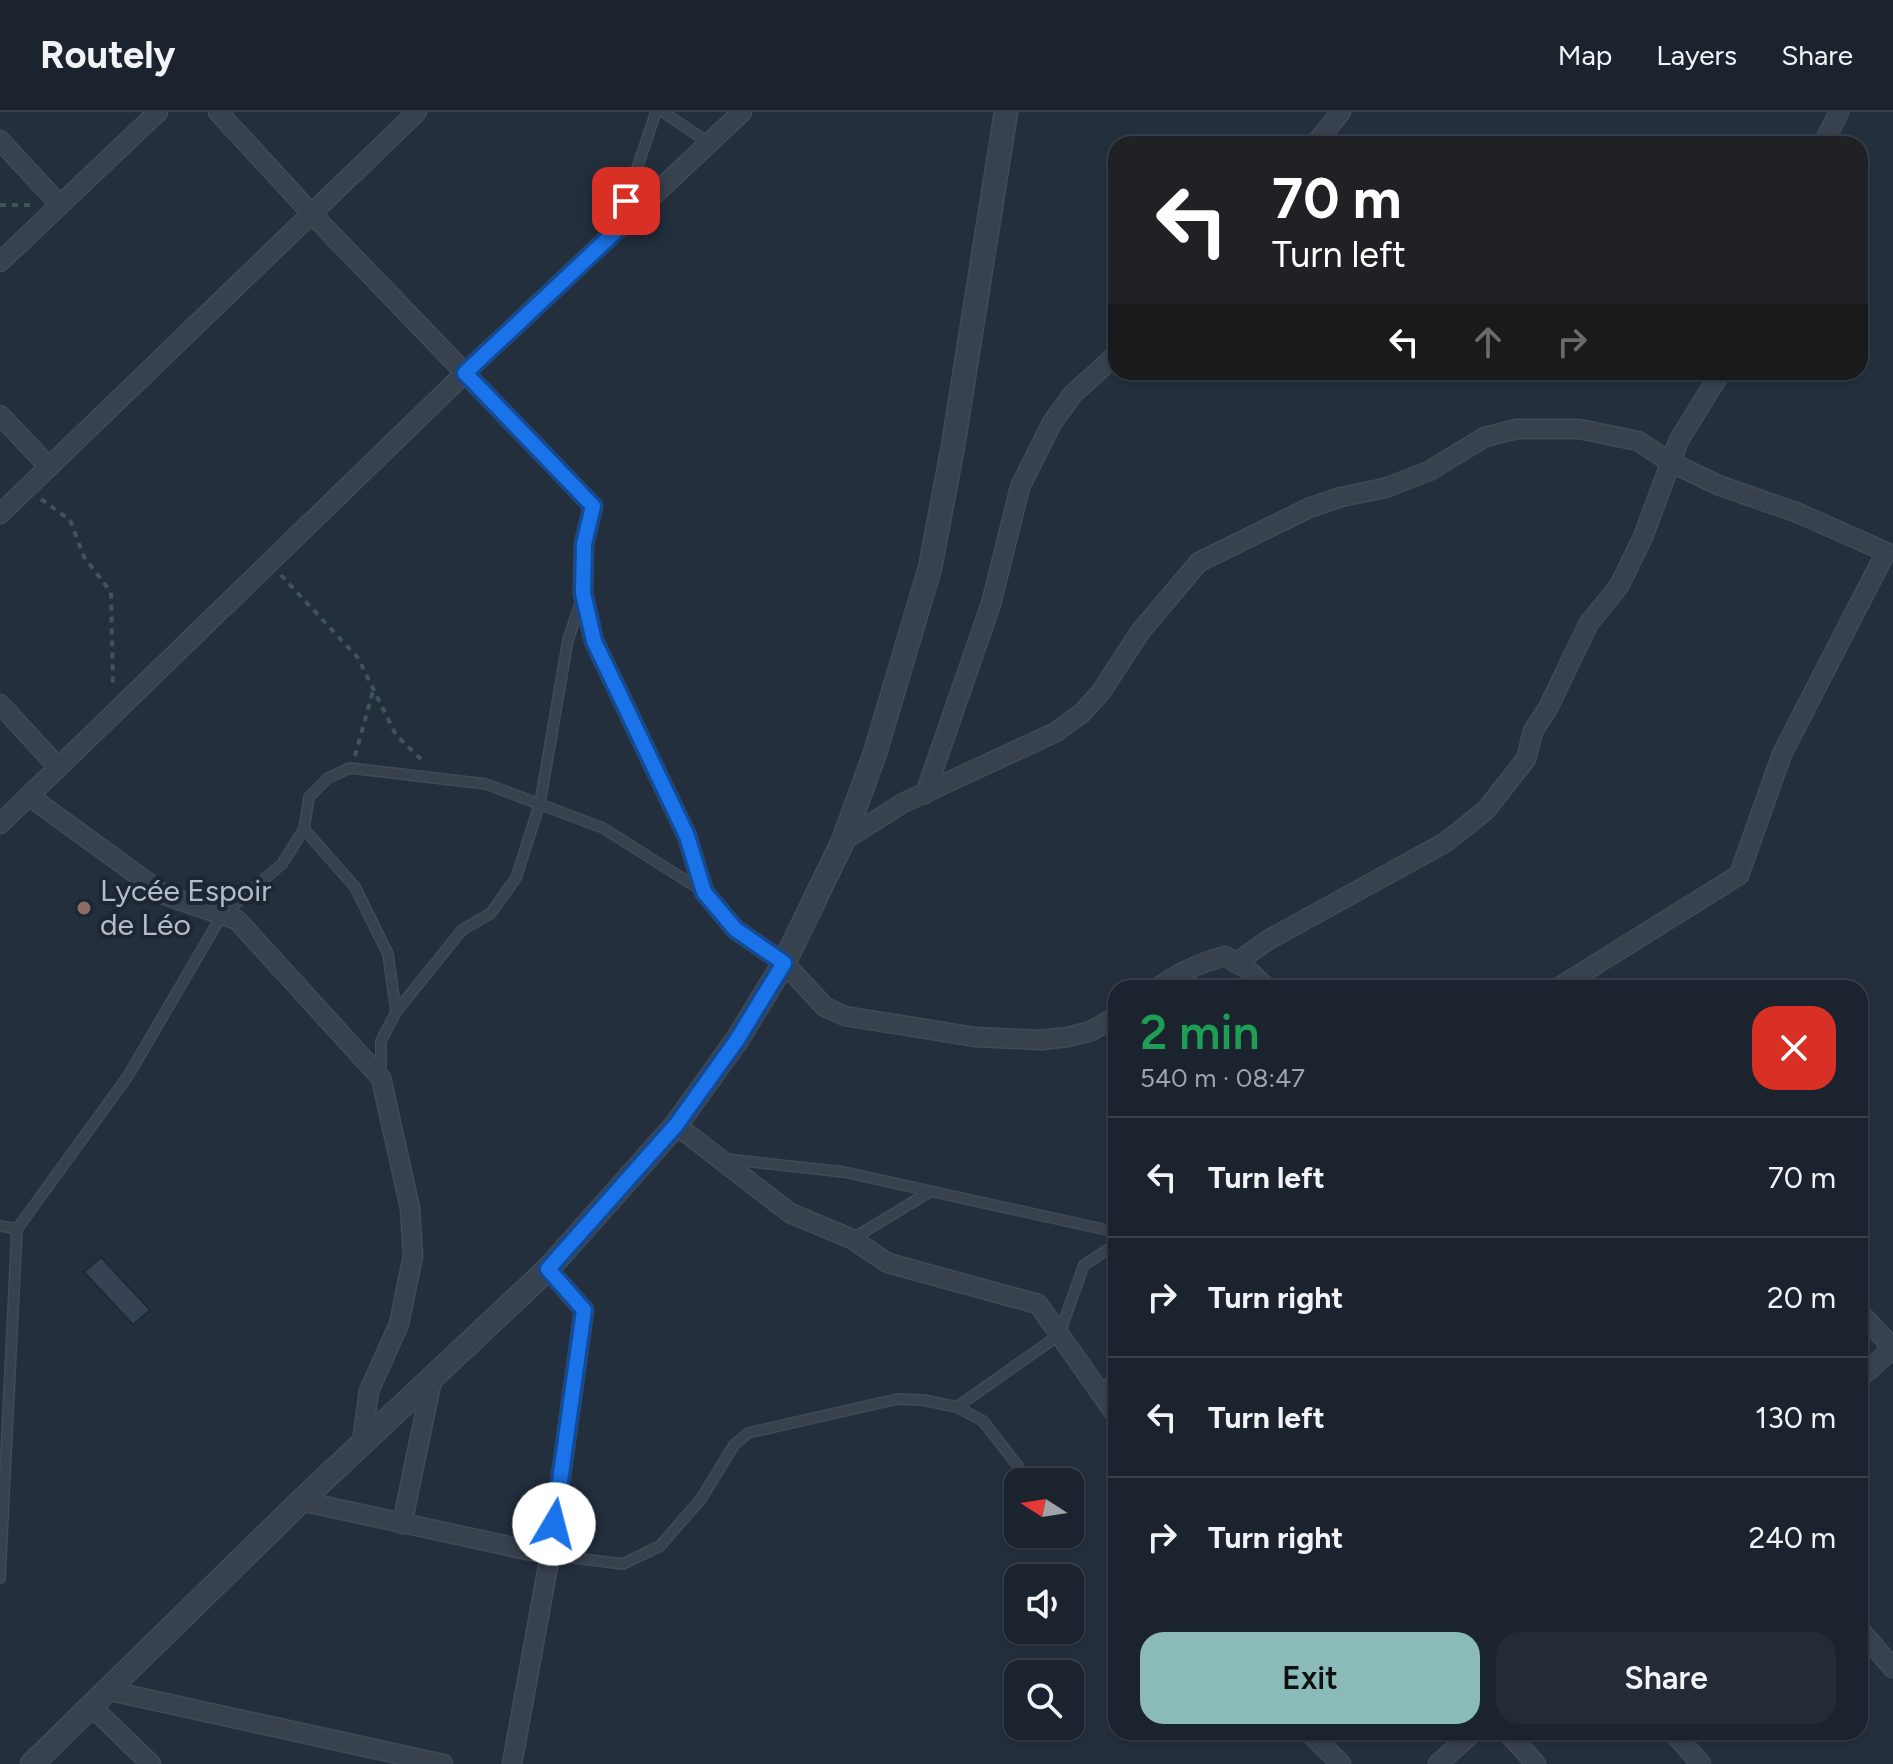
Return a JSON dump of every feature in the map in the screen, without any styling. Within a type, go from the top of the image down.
[{"type":"street","points":[[0,262],[158,112]]},
{"type":"street","points":[[218,112],[593,506],[584,544],[583,593],[594,641],[687,836],[704,892],[735,929],[784,963],[825,1007],[845,1016],[975,1037],[1041,1040],[1091,1031],[1108,1021]]},
{"type":"street","points":[[0,514],[417,112]]},
{"type":"street","points":[[0,824],[465,373],[742,112]]},
{"type":"street","points":[[32,1764],[301,1501],[548,1269],[676,1125],[737,1040],[784,963],[843,841],[875,753],[930,568],[953,446],[1006,112]]},
{"type":"street","points":[[1322,136],[1341,112]]},
{"type":"street","points":[[1827,136],[1839,112]]},
{"type":"street","points":[[0,140],[60,205]]},
{"type":"street","points":[[925,794],[991,604],[1020,487],[1052,423],[1073,394],[1108,362]]},
{"type":"street","points":[[1236,963],[1268,940],[1446,842],[1486,810],[1526,759],[1533,731],[1548,708],[1589,623],[1619,586],[1643,537],[1670,462],[1691,419],[1716,380]]},
{"type":"street","points":[[0,415],[49,467]]},
{"type":"street","points":[[843,841],[903,803],[1056,732],[1082,713],[1101,692],[1140,632],[1199,562],[1309,508],[1341,497],[1385,488],[1429,471],[1485,437],[1517,429],[1579,429],[1638,441],[1670,462],[1718,485],[1798,513],[1886,552],[1782,754],[1739,875],[1571,980]]},
{"type":"street","points":[[0,704],[58,767]]},
{"type":"street","points":[[29,796],[165,895],[237,920],[381,1078],[410,1208],[413,1256],[399,1324],[369,1391],[362,1443]]},
{"type":"street","points":[[1168,980],[1206,961],[1225,956],[1259,980]]},
{"type":"street","points":[[676,1125],[790,1213],[852,1239],[888,1263],[1038,1304],[1108,1404]]},
{"type":"street","points":[[512,1764],[550,1555],[584,1310],[548,1269]]},
{"type":"street","points":[[1868,1321],[1893,1348],[1868,1371]]},
{"type":"street","points":[[402,1524],[433,1375]]},
{"type":"street","points":[[301,1501],[550,1555]]},
{"type":"street","points":[[1868,1639],[1893,1668]]},
{"type":"street","points":[[98,1698],[151,1764]]},
{"type":"street","points":[[98,1698],[443,1764]]},
{"type":"street","points":[[1317,1740],[1341,1764]]},
{"type":"street","points":[[1438,1764],[1464,1740]]},
{"type":"street","points":[[1514,1740],[1536,1764]]},
{"type":"street","points":[[1680,1740],[1701,1764]]},
{"type":"lane","points":[[616,231],[656,112]]},
{"type":"lane","points":[[663,112],[709,143]]},
{"type":"lane","points":[[381,1078],[381,1041],[396,1012],[462,930],[491,913],[516,878],[540,803],[568,640],[583,593]]},
{"type":"lane","points":[[0,1578],[17,1229],[128,1076],[222,915],[282,864],[304,829],[309,797],[328,778],[350,768],[486,784],[603,828],[704,892]]},
{"type":"lane","points":[[304,829],[355,887],[388,954],[396,1012]]},
{"type":"lane","points":[[719,1158],[844,1172],[1108,1230]]},
{"type":"lane","points":[[852,1239],[931,1191]]},
{"type":"lane","points":[[0,1226],[17,1229]]},
{"type":"lane","points":[[957,1407],[1059,1335],[1084,1265],[1108,1249]]},
{"type":"lane","points":[[1099,1391],[1108,1384]]},
{"type":"lane","points":[[550,1555],[623,1564],[660,1546],[701,1499],[734,1445],[748,1433],[897,1399],[923,1400],[957,1407],[983,1421],[1018,1466]]},
{"type":"path","points":[[0,205],[60,205]]},
{"type":"path","points":[[31,484],[44,503],[70,520],[84,557],[111,592],[114,713]]},
{"type":"path","points":[[270,562],[358,658],[396,735],[441,779]]},
{"type":"path","points":[[350,768],[361,740],[373,689]]},
{"type":"building","points":[[101,1257],[150,1310],[133,1325],[84,1272]]},
{"type":"place","name":"Lycée Espoir de Léo","points":[[84,908]]},
{"type":"route","points":[[554,1524],[584,1310],[548,1269],[676,1125],[737,1040],[784,963],[735,929],[704,892],[687,836],[594,641],[583,593],[584,544],[593,506],[465,373],[616,231],[626,201]]}]
